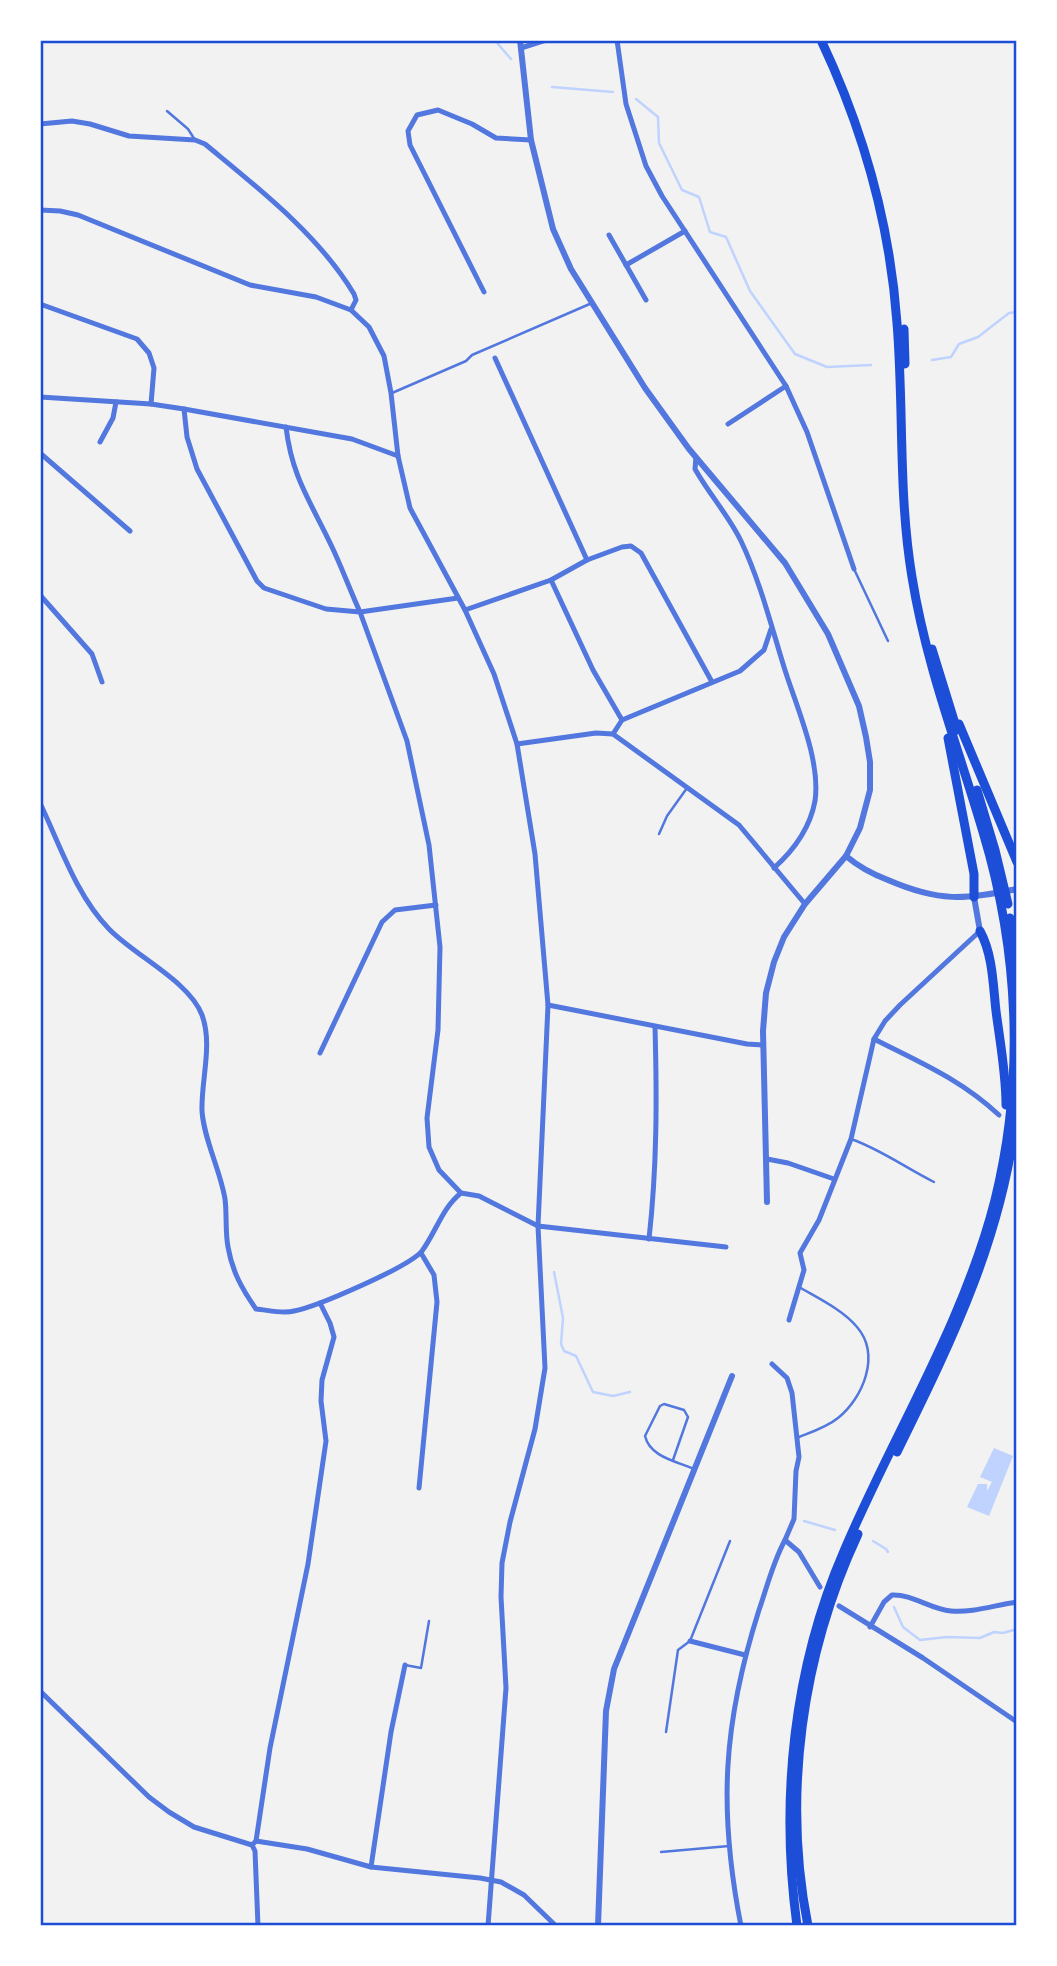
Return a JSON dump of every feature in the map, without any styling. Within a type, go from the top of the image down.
[{"type":"highway","points":[[821,40],[861,138],[887,239],[898,326],[903,491],[908,552],[918,613],[942,705],[984,833],[1006,933],[1014,1031],[1009,1148]]},
{"type":"highway","points":[[828,40],[868,139],[892,236],[905,346],[912,533],[923,609],[941,681],[995,850],[1008,906],[1017,968]]},
{"type":"highway","points":[[941,681],[1017,862]]},
{"type":"highway","points":[[942,705],[974,874],[974,897]]},
{"type":"highway","points":[[980,931],[991,969],[1004,1073],[1009,1148]]},
{"type":"highway","points":[[808,1926],[799,1856],[798,1781],[804,1712],[819,1641],[854,1542],[971,1296],[995,1223],[1017,1109]]},
{"type":"highway","points":[[797,1926],[792,1863],[791,1783],[799,1704],[813,1640],[844,1550],[964,1298],[1017,1128]]},
{"type":"street","points":[[546,40],[520,44],[531,140],[553,229],[571,269],[645,388],[696,457],[785,563],[828,634],[859,706],[870,762],[870,790],[860,828],[846,856],[805,904],[784,937],[770,972],[763,1012],[767,1202]]},
{"type":"street","points":[[617,40],[626,104],[646,166],[662,197],[786,386],[807,432],[854,569]]},
{"type":"street","points":[[484,292],[410,145],[408,131],[417,115],[438,110],[472,124],[496,138],[531,140]]},
{"type":"street","points":[[40,124],[72,121],[130,136],[195,140],[205,144],[315,244],[354,294],[356,300],[351,310]]},
{"type":"street","points":[[40,210],[78,215],[250,285],[316,297],[351,310],[369,327],[384,356],[398,456],[410,508],[465,610],[494,674],[517,744],[535,854],[548,1005],[538,1226],[545,1368],[535,1429],[502,1563],[506,1688],[488,1926]]},
{"type":"street","points":[[626,265],[685,231]]},
{"type":"street","points":[[609,235],[646,300]]},
{"type":"street","points":[[40,304],[137,339],[149,353],[155,368],[151,404]]},
{"type":"street","points":[[495,358],[587,560]]},
{"type":"street","points":[[728,424],[786,386]]},
{"type":"street","points":[[40,397],[151,404],[184,409],[352,439],[398,456]]},
{"type":"street","points":[[100,442],[113,418],[116,402]]},
{"type":"street","points":[[184,409],[187,436],[197,469],[261,585],[326,609],[360,612],[458,598]]},
{"type":"street","points":[[286,426],[297,476],[360,612],[407,741],[429,845],[440,947],[438,1030],[427,1118],[429,1147],[439,1170],[461,1193],[479,1196],[538,1226],[726,1247]]},
{"type":"street","points":[[40,453],[130,531]]},
{"type":"street","points":[[696,457],[695,469],[740,540],[772,626],[816,780],[813,808],[804,831],[794,847],[774,868]]},
{"type":"street","points":[[465,610],[551,580],[587,560],[631,546],[641,553],[712,682]]},
{"type":"street","points":[[551,580],[593,670],[622,720]]},
{"type":"street","points":[[40,595],[92,654],[102,682]]},
{"type":"street","points":[[613,734],[622,720],[740,671],[764,650],[772,626]]},
{"type":"street","points":[[517,744],[596,733],[613,734],[739,825],[805,904]]},
{"type":"street","points":[[40,803],[87,901],[108,928],[139,956],[174,981],[194,1001],[205,1025],[202,1114],[225,1199],[228,1246],[235,1276],[256,1309],[290,1312],[320,1303],[397,1269],[421,1253],[452,1200],[461,1193]]},
{"type":"street","points":[[846,856],[864,870],[921,893],[951,898],[974,897],[1017,889]]},
{"type":"street","points":[[789,1320],[804,1268],[800,1253],[818,1220],[851,1139],[874,1039],[885,1021],[900,1005],[980,931],[974,897]]},
{"type":"street","points":[[320,1053],[382,922],[395,910],[436,905]]},
{"type":"street","points":[[548,1005],[763,1045]]},
{"type":"street","points":[[649,1239],[656,1182],[658,1132],[655,1027]]},
{"type":"street","points":[[874,1039],[969,1088],[999,1115]]},
{"type":"street","points":[[768,1159],[834,1179]]},
{"type":"street","points":[[419,1488],[437,1302],[434,1275],[421,1253]]},
{"type":"street","points":[[258,1926],[254,1843],[270,1748],[308,1564],[326,1441],[321,1401],[322,1380],[334,1337],[320,1303]]},
{"type":"street","points":[[741,1926],[729,1846],[726,1770],[733,1713],[745,1655],[774,1565],[794,1519],[799,1457],[792,1393],[787,1378],[772,1364]]},
{"type":"street","points":[[598,1926],[606,1711],[611,1682],[629,1627],[732,1376]]},
{"type":"street","points":[[785,1540],[799,1552],[820,1587]]},
{"type":"street","points":[[870,1627],[884,1602],[892,1595],[901,1595],[950,1611],[965,1612],[1017,1602]]},
{"type":"street","points":[[839,1606],[923,1658],[1017,1722]]},
{"type":"street","points":[[690,1642],[745,1655]]},
{"type":"street","points":[[371,1867],[391,1732],[405,1665]]},
{"type":"street","points":[[40,1691],[149,1797],[194,1827],[254,1843],[307,1849],[371,1867],[501,1882],[524,1895],[556,1926]]},
{"type":"lane","points":[[167,111],[188,129],[195,140]]},
{"type":"lane","points":[[391,393],[592,303]]},
{"type":"lane","points":[[854,569],[888,641]]},
{"type":"lane","points":[[659,834],[667,816],[687,788]]},
{"type":"lane","points":[[851,1139],[871,1146],[934,1182]]},
{"type":"lane","points":[[797,1437],[836,1420],[856,1398],[869,1362],[858,1327],[799,1287]]},
{"type":"lane","points":[[673,1460],[688,1418],[684,1410],[664,1404],[654,1415],[645,1436],[652,1452],[694,1469]]},
{"type":"lane","points":[[666,1732],[678,1650],[690,1642],[730,1541]]},
{"type":"lane","points":[[405,1665],[421,1668],[429,1621]]},
{"type":"lane","points":[[661,1852],[729,1846]]},
{"type":"water","points":[[994,1448],[1013,1456],[989,1516],[967,1507],[978,1484],[987,1484],[987,1491],[992,1482],[980,1477]]},
{"type":"waterway","points":[[498,40],[498,44],[511,59]]},
{"type":"waterway","points":[[552,87],[613,92]]},
{"type":"waterway","points":[[636,99],[658,117],[659,143],[682,190],[699,197],[710,232],[726,237],[750,291],[795,354],[827,367],[871,365]]},
{"type":"waterway","points":[[932,360],[951,357],[959,344],[978,337],[1009,313],[1017,312]]},
{"type":"waterway","points":[[554,1272],[563,1318],[561,1344],[564,1351],[576,1356],[593,1392],[613,1396],[630,1392]]},
{"type":"waterway","points":[[804,1521],[835,1530]]},
{"type":"waterway","points":[[873,1541],[888,1552]]},
{"type":"waterway","points":[[894,1607],[903,1627],[920,1640],[980,1638],[994,1632],[1003,1633],[1017,1629]]}]
